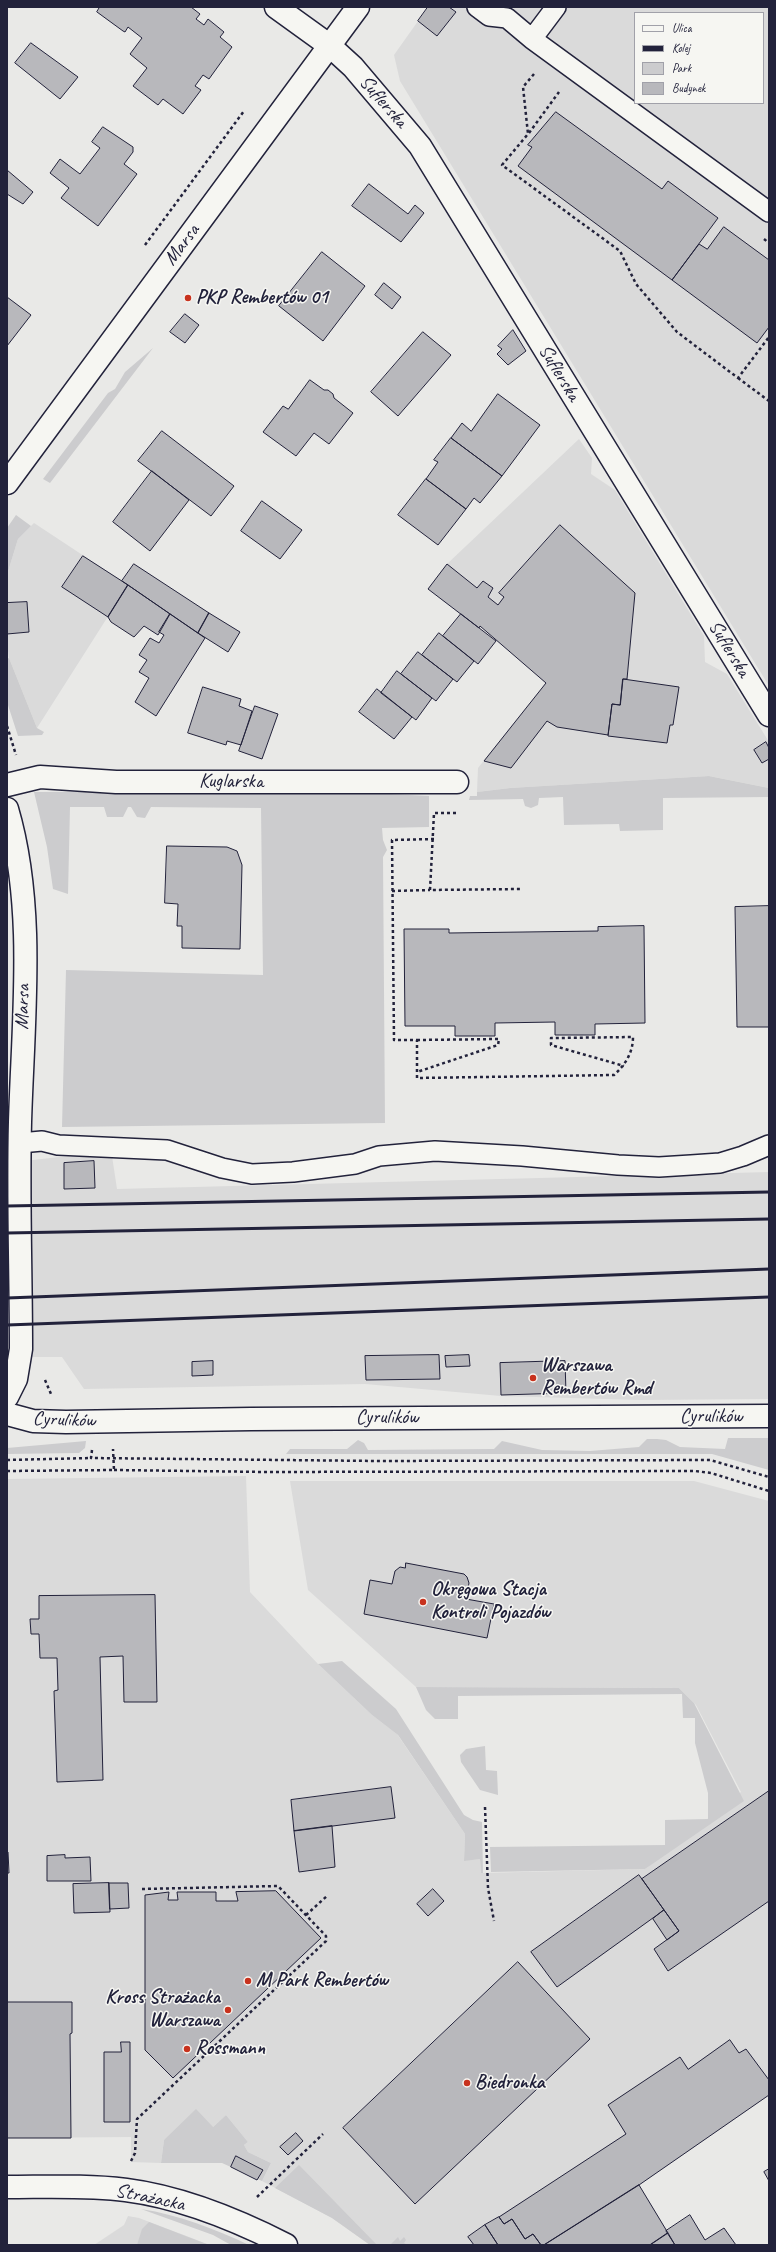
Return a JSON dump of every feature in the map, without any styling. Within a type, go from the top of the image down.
[{"type":"main road","name":"Suflerska","points":[[276,7],[330,46],[353,68],[420,146],[769,715]]},
{"type":"main road","name":"Marsa","points":[[7,483],[358,7]]},
{"type":"main road","name":"Kuglarska","points":[[7,785],[40,778],[116,782],[457,782]]},
{"type":"main road","name":"Marsa","points":[[7,809],[16,842],[24,900],[25,942],[16,1151],[20,1349],[16,1378],[7,1397]]},
{"type":"main road","name":"Cyrulików","points":[[7,1414],[33,1421],[92,1422],[258,1419],[769,1416]]},
{"type":"main road","name":"Strażacka","points":[[7,2187],[89,2188],[125,2190],[145,2194],[200,2208],[262,2233],[286,2245]]},
{"type":"lane","points":[[477,7],[489,16],[506,12],[532,39],[769,212]]},
{"type":"lane","points":[[532,39],[556,7]]},
{"type":"lane","points":[[16,1151],[42,1141],[58,1145],[167,1150],[222,1168],[252,1174],[293,1172],[355,1164],[379,1156],[435,1151],[522,1156],[618,1165],[659,1167],[685,1166],[720,1163],[743,1156],[769,1145]]},
{"type":"path","points":[[528,134],[523,87],[536,71]]},
{"type":"path","points":[[561,90],[528,134],[502,165],[620,251],[636,284],[672,326],[769,401]]},
{"type":"path","points":[[738,378],[769,337]]},
{"type":"path","points":[[430,890],[434,839],[434,813],[456,813]]},
{"type":"path","points":[[417,1072],[498,1045],[499,1039],[394,1040],[392,840],[434,839]]},
{"type":"path","points":[[392,891],[520,889]]},
{"type":"path","points":[[417,1040],[417,1078],[614,1075],[624,1066],[633,1046],[633,1037],[551,1038],[551,1045],[624,1066]]},
{"type":"path","points":[[45,1374],[45,1380],[53,1399]]},
{"type":"path","points":[[91,1458],[92,1422]]},
{"type":"path","points":[[114,1422],[114,1470]]},
{"type":"path","points":[[7,1460],[113,1457],[377,1461],[710,1460],[769,1477]]},
{"type":"path","points":[[7,1471],[695,1471],[712,1473],[769,1491]]},
{"type":"path","points":[[485,1807],[488,1888],[494,1921]]},
{"type":"path","points":[[128,2168],[135,2153],[137,2120],[324,1943],[326,1936],[278,1886],[142,1889]]},
{"type":"path","points":[[306,1915],[327,1896]]},
{"type":"path","points":[[257,2198],[323,2134]]},
{"type":"shaded area","points":[[428,7],[769,7],[769,686],[400,81],[394,55]]},
{"type":"shaded area","points":[[579,439],[592,458],[591,474],[615,490],[704,636],[705,662],[727,674],[769,742],[769,788],[709,776],[510,788],[477,792],[478,768],[546,683],[480,626],[479,628],[428,589],[447,564]]},
{"type":"shaded area","points":[[34,523],[128,585],[37,728],[9,658],[7,644],[7,575],[18,539]]},
{"type":"shaded area","points":[[112,1156],[117,1189],[769,1172],[769,1399],[640,1400],[501,1396],[365,1384],[84,1389],[62,1357],[7,1357],[7,1163],[59,1157]]},
{"type":"shaded area","points":[[246,1476],[250,1592],[318,1664],[372,1715],[397,1734],[465,1834],[464,1860],[480,1859],[481,1873],[645,1869],[741,1792],[696,1705],[679,1688],[416,1687],[308,1590],[290,1481],[694,1481],[769,1501],[769,2095],[639,2185],[675,2245],[370,2245],[332,2218],[262,2181],[271,2163],[248,2152],[244,2145],[248,2142],[226,2115],[213,2127],[164,2140],[161,2163],[131,2162],[131,2137],[7,2138],[7,1479]]},
{"type":"shaded area","points":[[128,2216],[139,2218],[210,2245],[94,2245],[124,2225]]},
{"type":"green space","points":[[153,348],[50,483],[43,479],[108,393],[115,389],[125,372]]},
{"type":"green space","points":[[16,515],[31,526],[18,539],[7,575],[7,528]]},
{"type":"green space","points":[[9,658],[37,728],[44,732],[42,735],[18,736],[7,702],[7,659]]},
{"type":"green space","points":[[709,776],[769,788],[769,797],[663,798],[663,830],[620,831],[619,824],[564,825],[563,797],[539,798],[538,805],[531,808],[525,806],[523,799],[469,800],[470,796],[477,796],[477,792],[510,788]]},
{"type":"green space","points":[[329,791],[429,796],[429,827],[382,828],[383,840],[387,850],[383,857],[385,1123],[62,1127],[66,970],[263,975],[261,808],[151,807],[145,818],[137,817],[131,807],[128,807],[123,817],[107,817],[104,807],[70,807],[68,894],[53,889],[47,847],[34,792]]},
{"type":"green space","points":[[728,1438],[769,1438],[769,1470],[712,1454],[286,1454],[290,1449],[347,1449],[358,1440],[364,1443],[368,1450],[494,1449],[502,1441],[542,1450],[590,1451],[639,1447],[647,1439],[666,1440],[680,1447],[725,1449]]},
{"type":"green space","points":[[86,1441],[85,1448],[79,1453],[7,1454],[7,1448]]},
{"type":"green space","points":[[342,1661],[396,1709],[464,1815],[473,1820],[482,1822],[483,1873],[481,1873],[480,1859],[464,1861],[465,1834],[398,1735],[372,1715],[318,1664]]},
{"type":"green space","points":[[416,1687],[679,1688],[694,1703],[744,1801],[645,1869],[491,1872],[490,1847],[665,1845],[665,1820],[708,1819],[708,1793],[695,1743],[695,1718],[683,1718],[682,1694],[458,1696],[458,1719],[435,1719],[426,1710]]},
{"type":"green space","points":[[485,1746],[486,1770],[497,1771],[498,1795],[480,1790],[461,1762],[460,1755],[466,1749]]},
{"type":"green space","points":[[196,2109],[213,2127],[226,2115],[248,2142],[244,2145],[248,2152],[271,2163],[262,2181],[222,2163],[161,2163],[164,2140]]},
{"type":"green space","points":[[299,2165],[377,2245],[370,2245],[332,2218],[275,2188]]},
{"type":"green space","points":[[141,2209],[196,2223],[249,2245],[231,2245],[213,2235]]},
{"type":"green space","points":[[149,2222],[209,2245],[137,2245],[142,2229]]},
{"type":"green space","points":[[398,2237],[400,2241],[404,2237],[406,2240],[404,2243],[407,2245],[390,2245]]},
{"type":"building","points":[[100,7],[191,7],[200,14],[196,19],[204,25],[208,19],[224,32],[220,37],[232,47],[209,79],[203,75],[195,86],[201,90],[183,114],[163,99],[158,105],[133,86],[147,68],[130,54],[142,38],[128,27],[125,32],[123,31],[97,12]]},
{"type":"building","points":[[428,7],[449,7],[456,12],[437,36],[418,21]]},
{"type":"building","points":[[31,43],[78,77],[60,99],[15,63]]},
{"type":"building","points":[[556,112],[662,189],[668,181],[718,218],[672,280],[518,166],[532,147],[528,145]]},
{"type":"building","points":[[103,127],[133,147],[133,152],[124,164],[137,174],[98,226],[61,198],[69,188],[50,173],[60,159],[80,174],[100,148],[92,142]]},
{"type":"building","points":[[7,170],[33,192],[23,204],[7,194]]},
{"type":"building","points":[[369,184],[408,214],[415,205],[424,213],[401,242],[352,206]]},
{"type":"building","points":[[724,227],[769,260],[769,327],[757,343],[672,280],[699,244],[707,249]]},
{"type":"building","points":[[322,252],[365,286],[323,341],[279,306]]},
{"type":"building","points":[[384,283],[401,297],[392,309],[375,295]]},
{"type":"building","points":[[7,297],[31,315],[7,346]]},
{"type":"building","points":[[185,314],[199,325],[185,343],[170,332]]},
{"type":"building","points":[[513,330],[526,351],[508,365],[497,354],[502,349],[498,346]]},
{"type":"building","points":[[423,332],[451,355],[398,416],[371,392]]},
{"type":"building","points":[[310,380],[324,390],[328,390],[333,394],[334,398],[353,413],[329,444],[314,433],[296,456],[263,432],[283,406],[288,409]]},
{"type":"building","points":[[498,394],[540,425],[502,476],[451,438],[462,423],[471,431]]},
{"type":"building","points":[[162,431],[234,486],[211,516],[138,461]]},
{"type":"building","points":[[451,438],[502,476],[480,503],[474,498],[466,509],[426,479],[438,462],[434,460]]},
{"type":"building","points":[[152,471],[189,500],[150,551],[113,522]]},
{"type":"building","points":[[426,479],[466,509],[438,545],[398,515]]},
{"type":"building","points":[[262,501],[302,530],[280,559],[241,531]]},
{"type":"building","points":[[560,525],[635,593],[627,679],[623,679],[620,705],[612,704],[608,735],[557,727],[547,721],[511,768],[484,761],[546,683],[480,626],[479,628],[428,589],[447,564],[477,588],[483,581],[493,588],[488,597],[498,605],[504,597],[499,593]]},
{"type":"building","points":[[83,556],[128,585],[108,617],[62,587]]},
{"type":"building","points":[[134,564],[209,613],[198,633],[122,581]]},
{"type":"building","points":[[128,585],[170,614],[158,635],[144,626],[134,637],[111,622],[108,617]]},
{"type":"building","points":[[27,602],[29,632],[7,634],[7,603]]},
{"type":"building","points":[[209,613],[240,632],[228,652],[198,633]]},
{"type":"building","points":[[170,614],[205,638],[156,716],[135,702],[149,678],[139,672],[147,660],[139,655],[150,638],[159,643],[164,635],[159,632]]},
{"type":"building","points":[[461,614],[496,641],[478,664],[443,636]]},
{"type":"building","points":[[439,633],[474,661],[457,682],[422,655]]},
{"type":"building","points":[[418,652],[453,679],[436,701],[401,674]]},
{"type":"building","points":[[397,671],[432,698],[416,720],[381,693]]},
{"type":"building","points":[[623,679],[679,687],[673,725],[670,725],[667,743],[608,736],[612,704],[620,705]]},
{"type":"building","points":[[203,687],[241,699],[239,706],[252,711],[241,745],[227,741],[226,745],[188,733]]},
{"type":"building","points":[[377,689],[412,717],[394,739],[359,712]]},
{"type":"building","points":[[255,706],[278,714],[262,759],[239,751]]},
{"type":"building","points":[[766,742],[769,748],[769,759],[762,763],[754,750]]},
{"type":"building","points":[[167,846],[227,847],[237,851],[242,865],[240,949],[182,948],[182,926],[177,926],[178,904],[165,903]]},
{"type":"building","points":[[769,906],[769,1027],[737,1027],[735,907]]},
{"type":"building","points":[[644,926],[645,1023],[595,1024],[595,1035],[555,1035],[555,1022],[495,1023],[495,1036],[455,1036],[455,1026],[405,1026],[404,929],[449,929],[449,933],[598,931],[598,927]]},
{"type":"building","points":[[94,1161],[95,1188],[64,1189],[64,1163]]},
{"type":"building","points":[[439,1355],[440,1379],[366,1380],[365,1356]]},
{"type":"building","points":[[469,1355],[470,1366],[446,1367],[445,1356]]},
{"type":"building","points":[[213,1361],[213,1375],[192,1376],[192,1362]]},
{"type":"building","name":"Warszawa Rembertów Rmd","points":[[565,1361],[566,1393],[501,1395],[500,1363]]},
{"type":"building","name":"Okręgowa Stacja Kontroli Pojazdów","points":[[406,1563],[464,1574],[469,1583],[466,1599],[494,1604],[487,1638],[364,1614],[370,1580],[392,1584],[395,1571],[400,1567],[405,1568]]},
{"type":"building","points":[[155,1595],[157,1702],[124,1702],[123,1656],[100,1657],[103,1780],[57,1782],[54,1691],[58,1690],[57,1658],[40,1658],[39,1634],[31,1634],[30,1619],[39,1619],[39,1596]]},
{"type":"building","points":[[391,1787],[395,1818],[294,1831],[291,1800]]},
{"type":"building","points":[[769,1791],[769,1901],[668,1971],[654,1949],[679,1931],[642,1879]]},
{"type":"building","points":[[332,1826],[335,1867],[299,1872],[294,1831]]},
{"type":"building","points":[[8,1852],[9,1873],[7,1873]]},
{"type":"building","points":[[65,1855],[65,1858],[90,1857],[91,1881],[47,1881],[47,1856]]},
{"type":"building","points":[[639,1875],[664,1910],[557,1987],[531,1952]]},
{"type":"building","points":[[109,1883],[128,1883],[129,1908],[110,1909]]},
{"type":"building","points":[[109,1883],[110,1912],[74,1913],[73,1884]]},
{"type":"building","points":[[433,1889],[444,1901],[428,1916],[417,1904]]},
{"type":"building","points":[[276,1891],[321,1938],[173,2078],[145,2050],[145,1895],[169,1892],[168,1900],[178,1900],[177,1892],[216,1892],[216,1901],[238,1901],[236,1892]]},
{"type":"building","points":[[664,1910],[679,1931],[667,1940],[653,1919]]},
{"type":"building","name":"Biedronka","points":[[518,1962],[590,2039],[415,2204],[343,2128]]},
{"type":"building","points":[[7,2002],[72,2002],[72,2033],[70,2034],[71,2138],[7,2138]]},
{"type":"building","points":[[730,2040],[739,2053],[746,2049],[769,2080],[769,2095],[639,2185],[544,2245],[541,2245],[533,2234],[525,2239],[512,2219],[504,2224],[499,2217],[626,2134],[608,2105],[680,2057],[688,2069]]},
{"type":"building","points":[[121,2042],[130,2042],[130,2122],[104,2122],[104,2052],[121,2052]]},
{"type":"building","points":[[296,2133],[303,2141],[288,2155],[280,2147]]},
{"type":"building","points":[[236,2156],[263,2170],[257,2180],[231,2167]]},
{"type":"building","points":[[769,2169],[769,2181],[764,2172]]},
{"type":"building","points":[[639,2185],[668,2233],[650,2245],[544,2245]]},
{"type":"building","points":[[690,2215],[705,2240],[724,2228],[736,2245],[675,2245],[666,2231]]},
{"type":"building","points":[[499,2217],[504,2224],[512,2219],[525,2239],[533,2234],[541,2245],[498,2245],[485,2225]]},
{"type":"building","points":[[485,2225],[498,2245],[474,2245],[468,2237]]},
{"type":"building","points":[[668,2233],[675,2245],[650,2245]]},
{"type":"railway","points":[[7,1206],[769,1192]]},
{"type":"railway","points":[[7,1233],[769,1219]]},
{"type":"railway","points":[[7,1298],[769,1269]]},
{"type":"railway","points":[[7,1325],[769,1297]]},
{"type":"place","name":"PKP Rembertów 01","points":[[188,298]]},
{"type":"place","name":"Warszawa Rembertów Rmd","points":[[533,1378]]},
{"type":"place","name":"Okręgowa Stacja Kontroli Pojazdów","points":[[423,1602]]},
{"type":"place","name":"M Park Rembertów","points":[[248,1981]]},
{"type":"place","name":"Kross Strażacka Warszawa","points":[[228,2010]]},
{"type":"place","name":"Rossmann","points":[[187,2049]]},
{"type":"place","name":"Biedronka","points":[[467,2083]]}]
